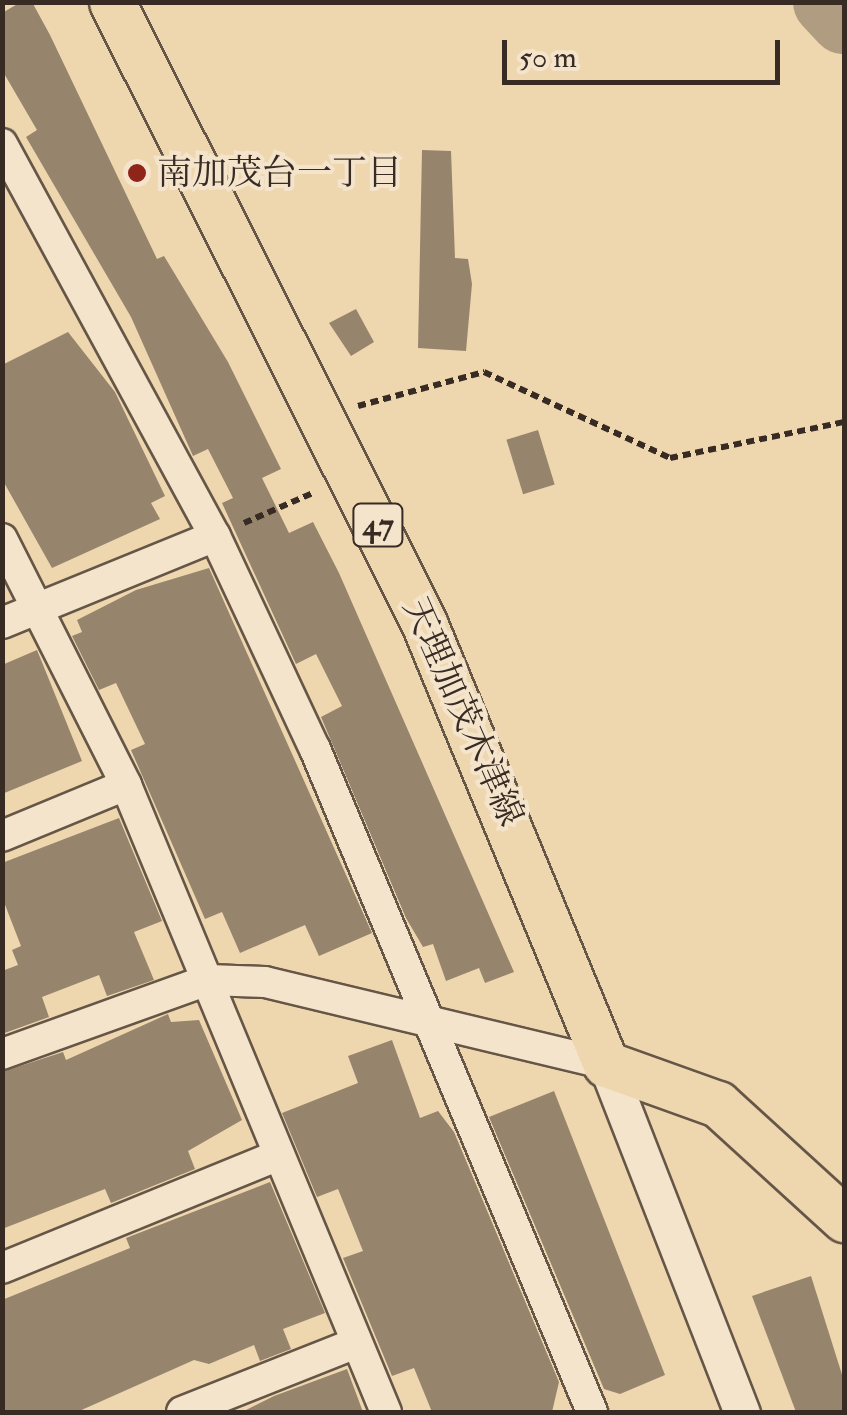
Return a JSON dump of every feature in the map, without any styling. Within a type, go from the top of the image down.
[{"type":"main road","name":"天理加茂木津線","points":[[112,2],[354,475],[538,882],[606,1064]]},
{"type":"main road","points":[[606,1064],[718,1104],[844,1219]]},
{"type":"street","points":[[2,144],[215,536],[433,1024],[592,1412]]},
{"type":"street","points":[[2,622],[215,536]]},
{"type":"street","points":[[2,539],[126,786],[386,1412]]},
{"type":"street","points":[[2,836],[126,786]]},
{"type":"street","points":[[2,1054],[208,980],[266,982],[606,1064],[742,1412]]},
{"type":"street","points":[[2,1268],[279,1155]]},
{"type":"street","points":[[182,1412],[356,1343]]},
{"type":"path","points":[[324,419],[408,387],[484,372],[670,458],[844,422]]},
{"type":"path","points":[[215,536],[354,475]]},
{"type":"building","points":[[21,2],[32,2],[50,35],[157,259],[164,256],[228,362],[281,469],[262,478],[289,533],[313,522],[339,573],[514,972],[485,983],[479,968],[446,981],[433,944],[423,947],[406,918],[321,717],[342,706],[316,654],[296,664],[222,503],[233,498],[208,449],[193,456],[131,317],[26,137],[37,130],[2,70],[2,13]]},
{"type":"building","points":[[422,150],[451,151],[455,258],[468,259],[472,284],[466,351],[418,348]]},
{"type":"building","points":[[356,309],[374,342],[351,356],[329,323]]},
{"type":"building","points":[[68,332],[115,392],[165,496],[151,503],[160,519],[52,568],[2,479],[2,365]]},
{"type":"building","points":[[538,430],[555,485],[523,494],[506,440]]},
{"type":"building","points":[[209,568],[372,933],[319,956],[305,925],[240,953],[222,912],[205,919],[131,750],[145,744],[116,683],[99,690],[72,636],[82,632],[77,620],[136,590]]},
{"type":"building","points":[[37,650],[82,761],[2,794],[2,665]]},
{"type":"building","points":[[119,818],[162,921],[134,932],[154,980],[107,996],[99,975],[42,997],[49,1017],[2,1034],[2,971],[18,965],[12,950],[21,946],[2,897],[2,863]]},
{"type":"building","points":[[168,1014],[171,1022],[199,1020],[242,1120],[188,1151],[195,1169],[111,1203],[105,1189],[2,1229],[2,1072],[63,1052],[66,1060]]},
{"type":"building","points":[[392,1040],[420,1118],[438,1111],[454,1132],[559,1382],[552,1412],[432,1412],[414,1368],[392,1376],[343,1258],[363,1251],[338,1189],[317,1197],[282,1113],[358,1083],[348,1056]]},
{"type":"building","points":[[554,1091],[665,1375],[620,1394],[604,1389],[489,1117]]},
{"type":"building","points":[[270,1182],[325,1313],[283,1329],[291,1349],[260,1361],[254,1345],[209,1364],[194,1360],[77,1412],[2,1412],[2,1300],[130,1248],[126,1238]]},
{"type":"building","points":[[811,1276],[844,1381],[844,1412],[796,1412],[752,1296]]},
{"type":"building","points":[[347,1369],[363,1412],[242,1412],[274,1396]]},
{"type":"waterway","points":[[827,2],[844,20]]},
{"type":"place","name":"南加茂台一丁目","points":[[137,173]]}]
